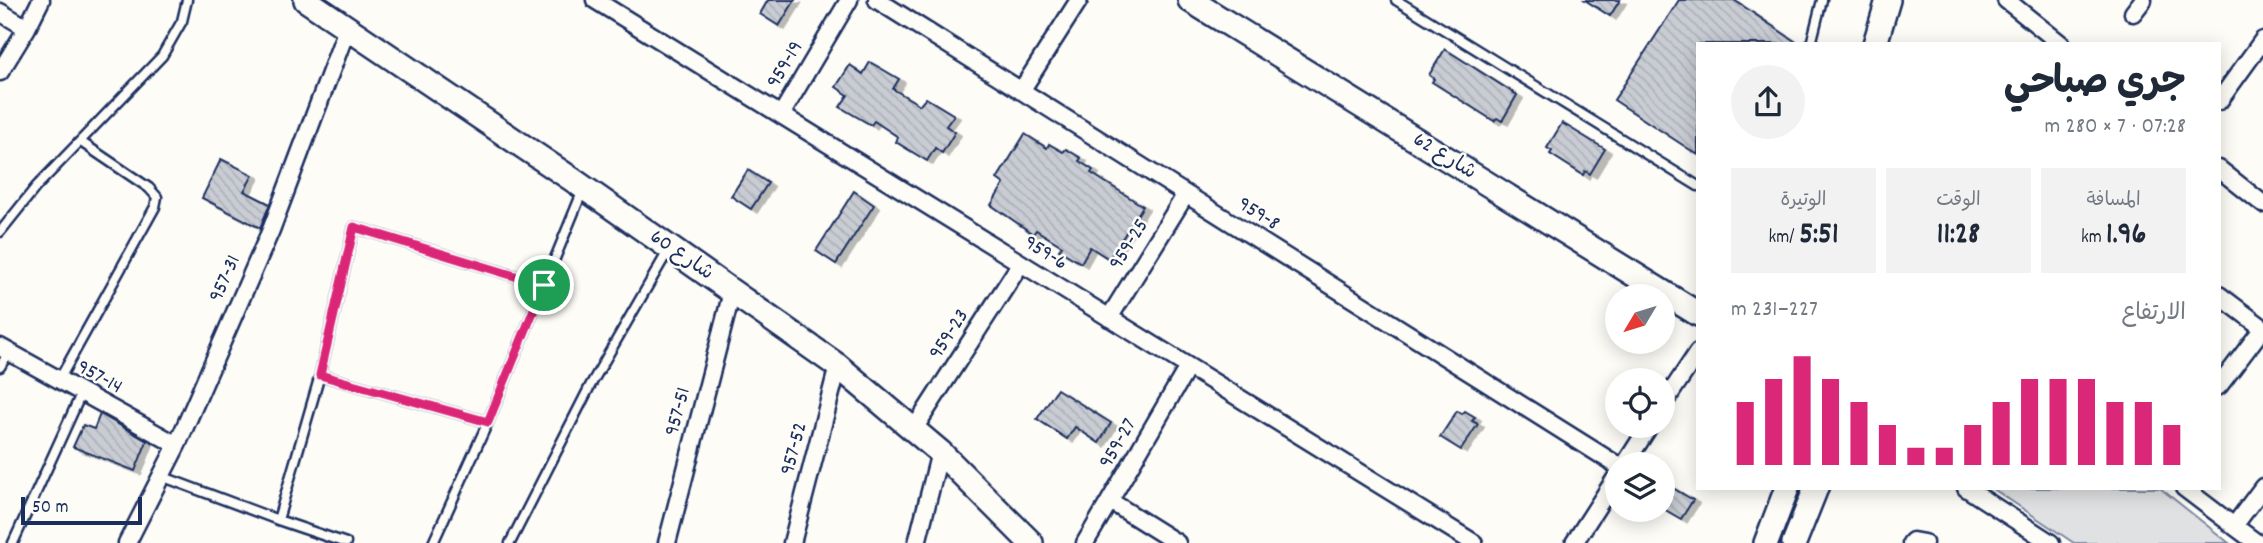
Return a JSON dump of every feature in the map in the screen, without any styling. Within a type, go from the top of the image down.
[{"type":"street","points":[[0,72],[41,0]]},
{"type":"street","name":"شارع 60","points":[[306,0],[584,188],[838,366],[940,452],[1031,543]]},
{"type":"street","name":"959-6","points":[[595,0],[1474,543]]},
{"type":"street","name":"959-19","points":[[781,115],[849,0]]},
{"type":"street","name":"959-8","points":[[877,0],[1605,457]]},
{"type":"street","points":[[1021,91],[1079,0]]},
{"type":"street","name":"شارع 62","points":[[1190,0],[1696,313]]},
{"type":"street","points":[[1875,42],[1888,0]]},
{"type":"street","points":[[2006,0],[2058,42]]},
{"type":"street","points":[[0,12],[27,28]]},
{"type":"street","name":"957-31","points":[[127,543],[177,445],[271,230],[348,26]]},
{"type":"street","points":[[2221,98],[2263,40]]},
{"type":"street","points":[[2221,171],[2263,204]]},
{"type":"street","name":"959-25","points":[[1109,318],[1186,194]]},
{"type":"street","name":"959-23","points":[[914,429],[1021,263]]},
{"type":"street","name":"957-51","points":[[667,543],[732,292]]},
{"type":"street","points":[[2221,296],[2263,328],[2221,383]]},
{"type":"street","name":"957-14","points":[[5,349],[177,445]]},
{"type":"street","points":[[1675,386],[1696,355]]},
{"type":"street","name":"957-52","points":[[792,543],[838,366]]},
{"type":"street","name":"959-27","points":[[1085,543],[1188,367]]},
{"type":"street","points":[[917,543],[940,452]]},
{"type":"street","points":[[2234,526],[2263,487]]},
{"type":"street","points":[[1766,543],[1786,490]]},
{"type":"street","points":[[1794,543],[1815,490]]},
{"type":"street","points":[[1969,490],[2051,543]]},
{"type":"street","points":[[2187,490],[2257,543]]},
{"type":"street","points":[[1574,543],[1605,495]]},
{"type":"street","points":[[1110,501],[1177,543]]},
{"type":"lane","points":[[0,232],[36,187],[162,56],[182,21],[187,0]]},
{"type":"lane","points":[[1396,0],[1696,185]]},
{"type":"lane","points":[[1812,42],[1822,0]]},
{"type":"lane","points":[[59,380],[155,207],[157,197],[149,188],[80,142]]},
{"type":"lane","points":[[433,543],[488,422],[584,188]]},
{"type":"lane","points":[[278,520],[320,375],[354,227],[544,285]]},
{"type":"lane","points":[[510,543],[590,386],[670,248]]},
{"type":"lane","points":[[0,367],[5,349]]},
{"type":"lane","points":[[320,375],[488,422]]},
{"type":"lane","points":[[13,543],[82,392]]},
{"type":"lane","points":[[161,476],[346,543]]},
{"type":"shaded area","points":[[1995,490],[2163,490],[2229,543],[2074,543]]},
{"type":"building","points":[[768,0],[795,0],[779,26],[760,14]]},
{"type":"building","points":[[1585,0],[1620,0],[1610,16]]},
{"type":"building","points":[[1679,0],[1734,0],[1796,42],[1696,42],[1696,154],[1614,100]]},
{"type":"building","points":[[1445,49],[1517,95],[1502,121],[1497,118],[1494,121],[1432,82],[1434,79],[1429,75]]},
{"type":"building","points":[[870,62],[899,79],[893,89],[920,105],[926,98],[954,115],[946,126],[955,132],[942,153],[935,148],[927,161],[896,142],[898,137],[874,121],[871,125],[840,107],[848,95],[836,87],[850,65],[863,74]]},
{"type":"building","points":[[1562,123],[1605,149],[1590,174],[1585,171],[1583,175],[1550,154],[1552,151],[1547,148]]},
{"type":"building","points":[[1025,134],[1047,148],[1049,144],[1063,152],[1066,149],[1081,158],[1079,161],[1093,170],[1091,173],[1143,206],[1109,259],[1090,247],[1081,263],[1059,250],[1062,246],[1036,230],[1033,234],[991,205],[1004,184],[997,179]]},
{"type":"building","points":[[221,159],[253,175],[244,191],[270,204],[260,228],[202,198]]},
{"type":"building","points":[[748,170],[768,183],[751,209],[731,196]]},
{"type":"building","points":[[854,191],[874,205],[836,264],[816,251]]},
{"type":"building","points":[[1057,389],[1111,423],[1099,443],[1075,427],[1067,439],[1037,419]]},
{"type":"building","points":[[1457,411],[1462,414],[1465,411],[1475,417],[1472,421],[1478,424],[1461,450],[1440,437]]},
{"type":"building","points":[[100,414],[147,441],[135,471],[73,447],[83,425],[94,429]]},
{"type":"building","points":[[1675,489],[1693,500],[1681,519],[1675,516]]},
{"type":"route","points":[[354,227],[544,285],[488,422],[320,375],[354,227]]}]
